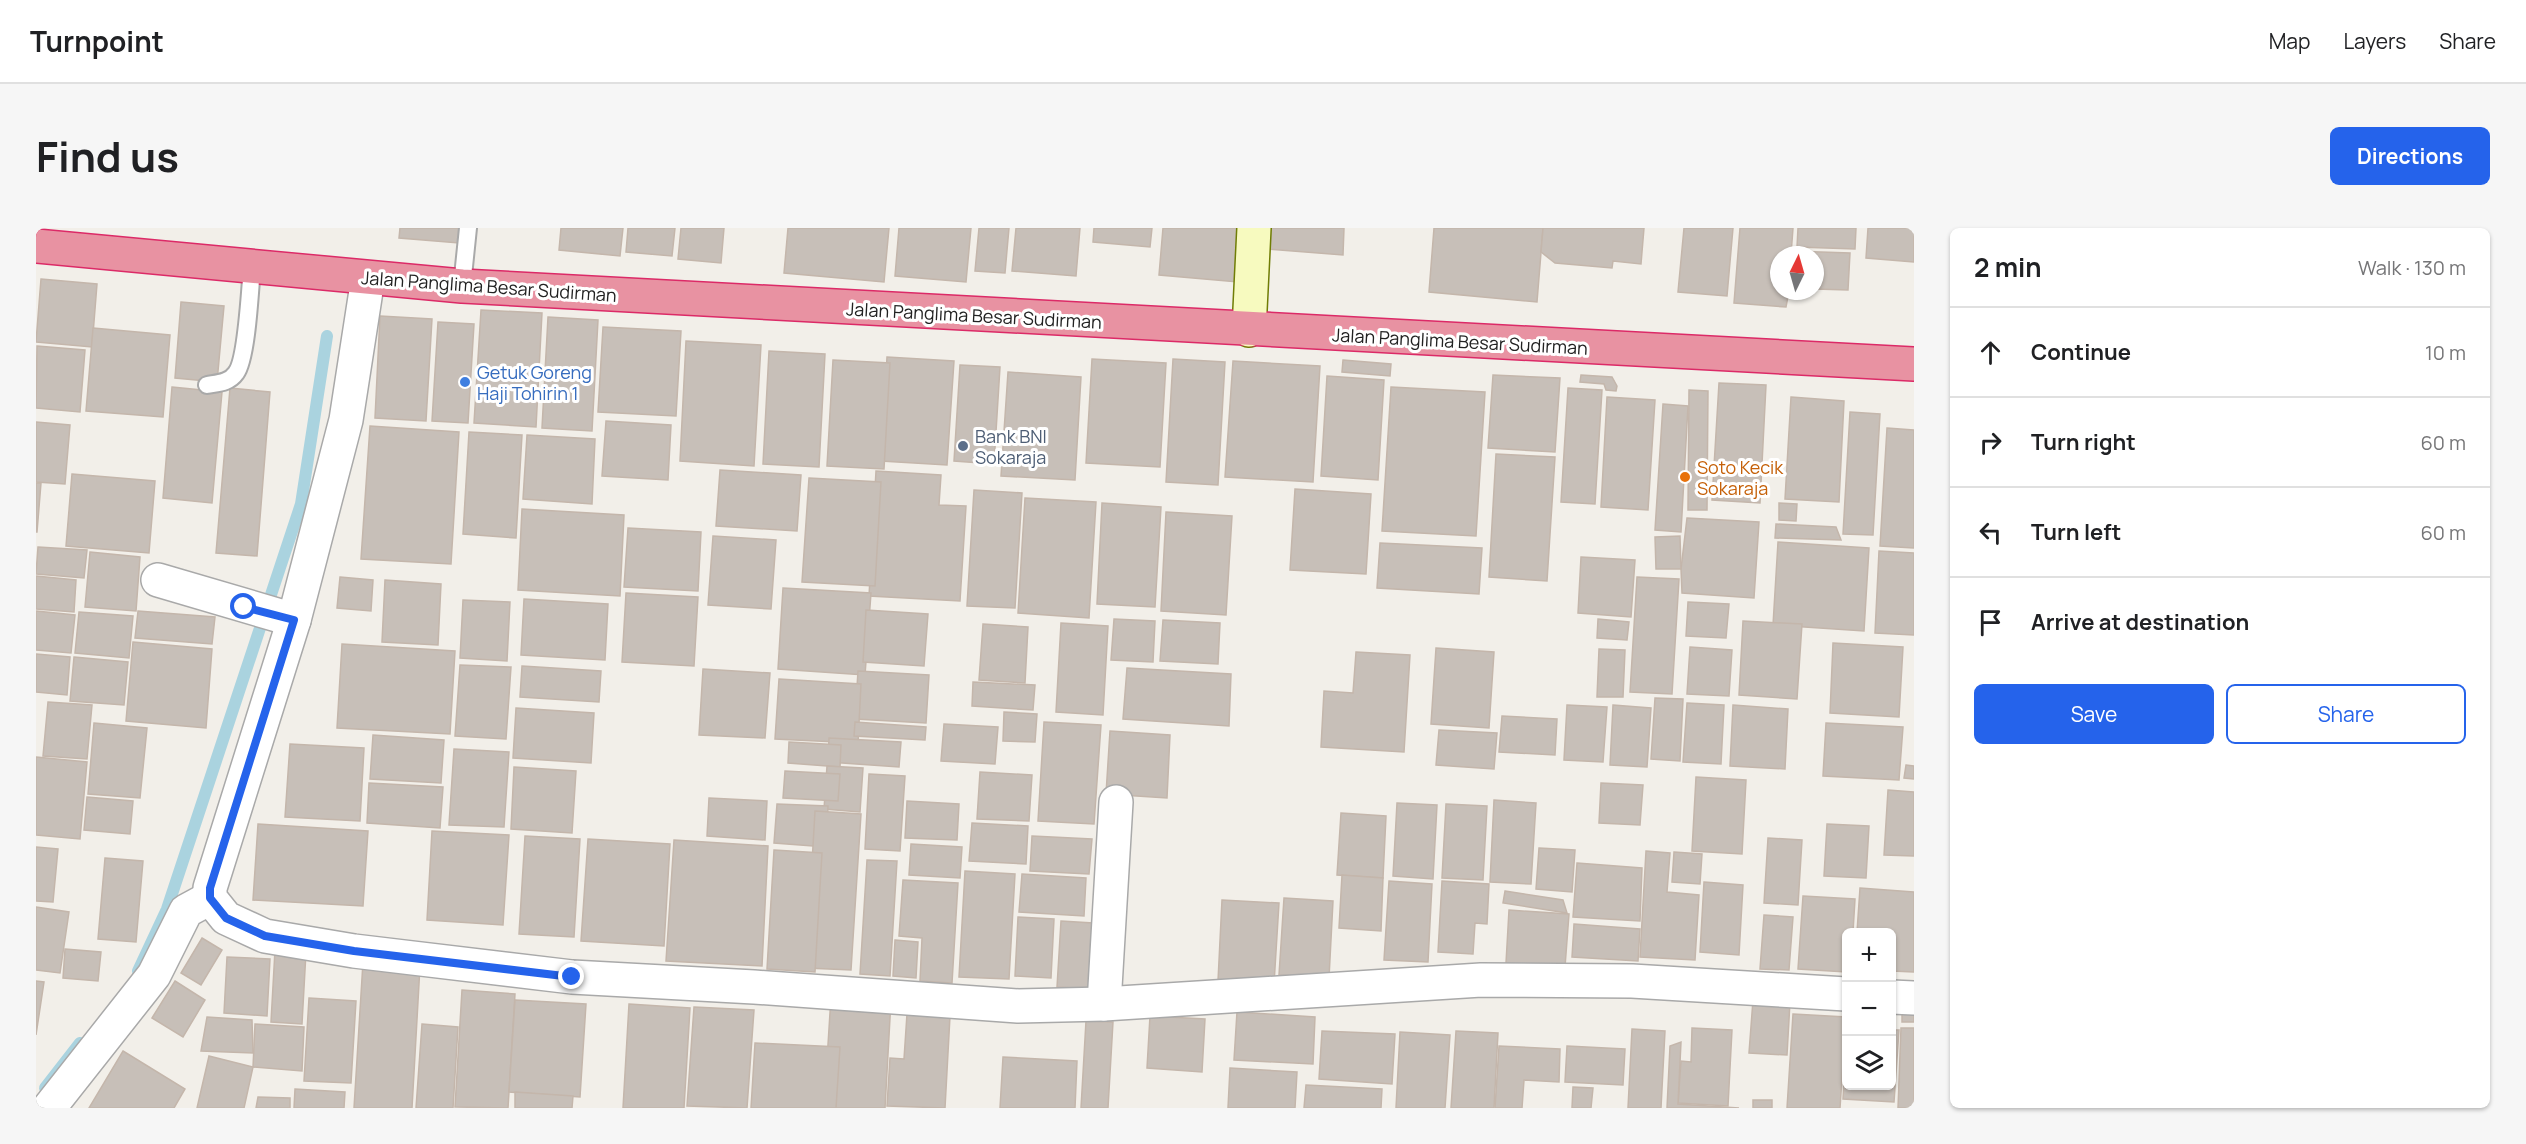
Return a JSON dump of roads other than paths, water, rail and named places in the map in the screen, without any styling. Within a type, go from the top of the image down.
[{"type":"highway","name":"Jalan Panglima Besar Sudirman","points":[[36,246],[462,286],[1914,364]]},
{"type":"street","points":[[1249,330],[1254,228]]},
{"type":"street","points":[[368,278],[346,420],[210,888],[210,898],[226,918],[265,936],[354,951],[572,977],[754,987],[1018,1006],[1104,1005],[1481,980],[1632,981],[1842,994]]},
{"type":"street","points":[[158,580],[287,619]]},
{"type":"street","points":[[1104,1005],[1116,802]]},
{"type":"street","points":[[49,1108],[154,975],[186,911],[210,898]]},
{"type":"street","points":[[1896,997],[1914,998]]},
{"type":"lane","points":[[462,286],[468,228]]},
{"type":"lane","points":[[207,385],[226,382],[237,372],[243,352],[252,267]]},
{"type":"waterway","points":[[138,971],[167,909],[301,504],[327,336]]},
{"type":"waterway","points":[[45,1088],[80,1043]]},
{"type":"place","name":"Getuk Goreng Haji Tohirin 1","points":[[465,382]]},
{"type":"place","name":"Bank BNI Sokaraja","points":[[963,446]]},
{"type":"place","name":"Soto Kecik Sokaraja","points":[[1685,477]]}]
